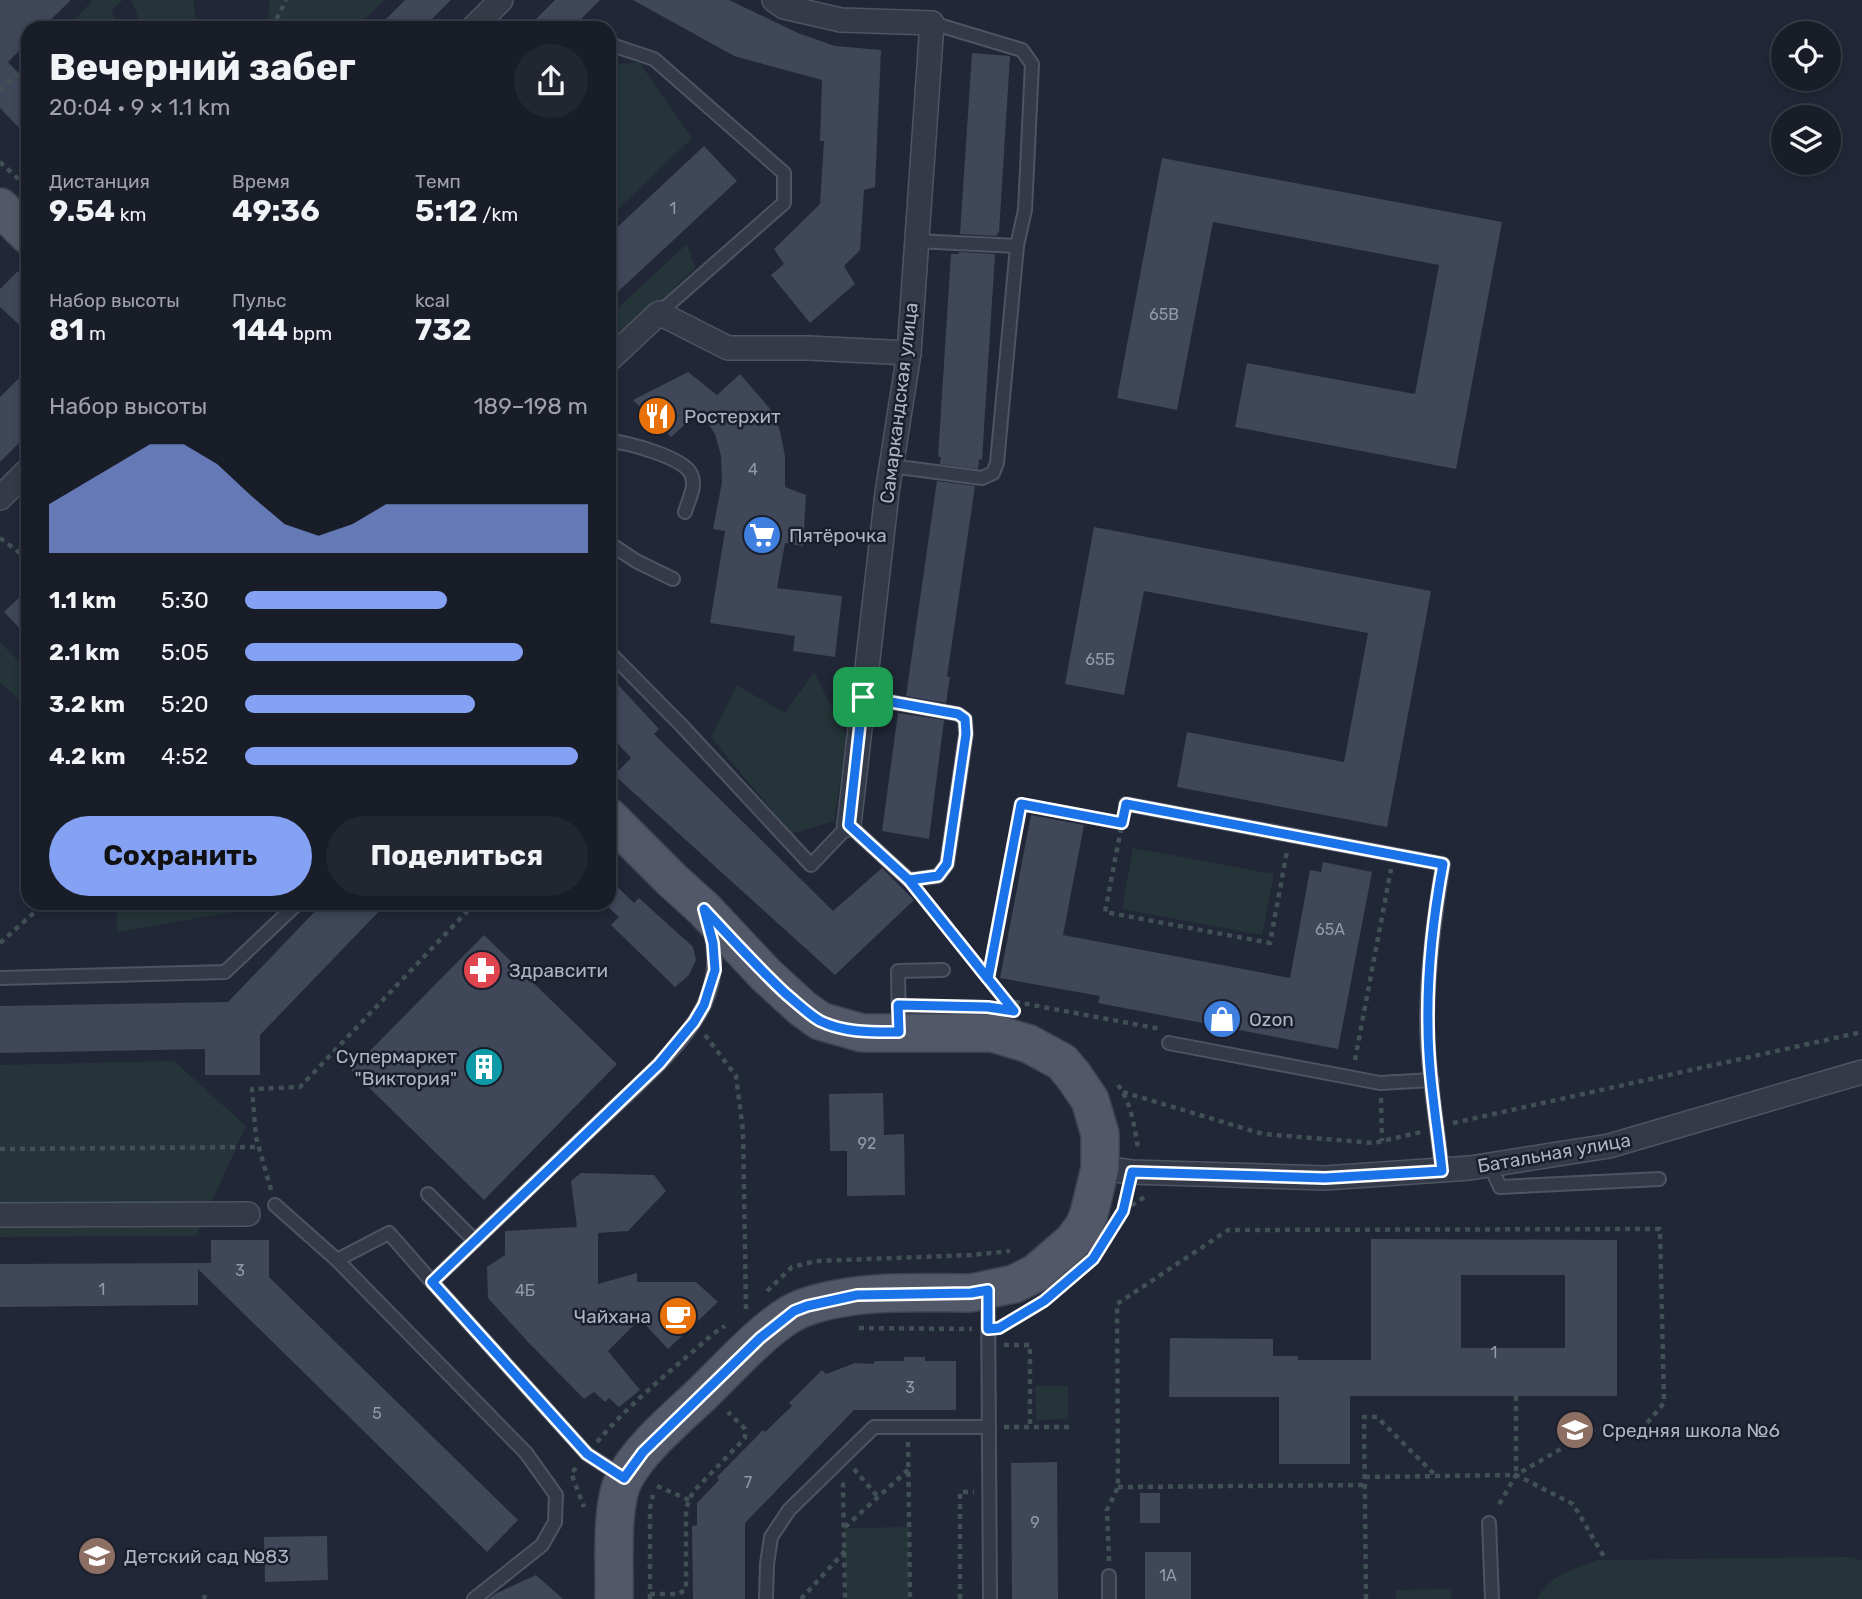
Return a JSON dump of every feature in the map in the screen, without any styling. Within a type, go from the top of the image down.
[{"type":"main road","points":[[614,1599],[616,1503],[641,1482],[643,1452],[760,1338],[794,1311],[857,1295],[971,1293],[1014,1284],[1036,1273],[1073,1241],[1116,1170],[1100,1134],[1090,1100],[1062,1062],[1030,1044],[993,1034],[862,1033],[820,1021],[766,975],[704,909],[672,880],[616,807]]},
{"type":"street","points":[[480,21],[501,0]]},
{"type":"street","points":[[774,0],[784,7],[841,20],[932,23]]},
{"type":"street","name":"Самаркандская улица","points":[[849,825],[891,466],[909,353],[932,23]]},
{"type":"street","points":[[616,353],[659,313],[728,348],[809,348],[909,353]]},
{"type":"street","points":[[0,498],[21,477]]},
{"type":"street","name":"Батальная улица","points":[[1116,1170],[1325,1178],[1442,1171],[1490,1165],[1609,1146],[1862,1072]]},
{"type":"street","points":[[0,1215],[248,1214]]},
{"type":"lane","points":[[891,466],[982,478],[993,473],[997,463],[1017,246],[1025,210],[1032,64],[1022,50],[932,23]]},
{"type":"lane","points":[[616,46],[654,59],[784,173],[783,203],[659,313]]},
{"type":"lane","points":[[916,241],[1017,246]]},
{"type":"lane","points":[[616,443],[632,445],[678,462],[691,474],[693,488],[685,512]]},
{"type":"lane","points":[[616,548],[673,579]]},
{"type":"lane","points":[[616,659],[811,865],[849,825],[909,880],[938,876],[947,864],[966,734],[965,719],[958,714],[863,697]]},
{"type":"lane","points":[[1126,804],[1443,864],[1433,923],[1427,1027],[1442,1171]]},
{"type":"lane","points":[[432,1282],[659,1064],[694,1022],[704,1005],[715,970],[713,943],[704,909]]},
{"type":"lane","points":[[0,978],[225,972],[291,910]]},
{"type":"lane","points":[[899,1032],[898,971],[943,970]]},
{"type":"lane","points":[[1168,1043],[1380,1083],[1432,1080]]},
{"type":"lane","points":[[1490,1165],[1500,1187],[1658,1179]]},
{"type":"lane","points":[[428,1194],[475,1241]]},
{"type":"lane","points":[[275,1205],[337,1259],[527,1453],[556,1495],[555,1522],[542,1545],[474,1599]]},
{"type":"lane","points":[[337,1259],[389,1233],[587,1454],[641,1482]]},
{"type":"lane","points":[[988,1290],[993,1329],[989,1427],[990,1599]]},
{"type":"lane","points":[[766,1599],[766,1564],[772,1537],[789,1510],[874,1427],[989,1427]]},
{"type":"lane","points":[[1489,1524],[1492,1599]]},
{"type":"lane","points":[[1109,1576],[1109,1599]]},
{"type":"path","points":[[276,21],[286,0]]},
{"type":"path","points":[[0,90],[21,70]]},
{"type":"path","points":[[0,162],[13,214]]},
{"type":"path","points":[[0,538],[21,554]]},
{"type":"path","points":[[988,979],[1021,804],[1122,823]]},
{"type":"path","points":[[1126,804],[1105,912],[1269,943],[1290,835]]},
{"type":"path","points":[[1352,1077],[1394,855]]},
{"type":"path","points":[[909,880],[1010,1005]]},
{"type":"path","points":[[0,943],[38,910]]},
{"type":"path","points":[[275,1205],[257,1137],[252,1089],[300,1087],[468,910]]},
{"type":"path","points":[[694,1022],[736,1076],[743,1131],[746,1310]]},
{"type":"path","points":[[1123,1092],[1263,1134],[1374,1143],[1862,1032]]},
{"type":"path","points":[[1116,1083],[1123,1092],[1138,1148],[1116,1170],[1123,1211],[1117,1220]]},
{"type":"path","points":[[1380,1083],[1382,1141]]},
{"type":"path","points":[[0,1149],[259,1147]]},
{"type":"path","points":[[1109,1576],[1107,1510],[1118,1487],[1117,1304],[1228,1230],[1660,1229],[1664,1402],[1642,1429],[1595,1429],[1516,1475]]},
{"type":"path","points":[[758,1299],[792,1267],[816,1261],[1014,1251]]},
{"type":"path","points":[[738,1317],[752,1305]]},
{"type":"path","points":[[848,1328],[993,1329],[1021,1315]]},
{"type":"path","points":[[616,1419],[730,1322]]},
{"type":"path","points":[[993,1329],[999,1345],[1030,1345],[1030,1427]]},
{"type":"path","points":[[1489,1524],[1516,1475],[1516,1396]]},
{"type":"path","points":[[641,1482],[652,1498],[650,1597],[679,1594],[686,1589],[686,1508],[689,1500],[693,1492],[745,1438],[745,1429],[728,1412],[736,1403]]},
{"type":"path","points":[[1366,1599],[1364,1417],[1377,1417],[1436,1475]]},
{"type":"path","points":[[908,1427],[910,1599]]},
{"type":"path","points":[[989,1427],[1069,1427]]},
{"type":"path","points":[[844,1457],[878,1497]]},
{"type":"path","points":[[831,1469],[844,1484],[845,1599]]},
{"type":"path","points":[[844,1528],[909,1469]]},
{"type":"path","points":[[1365,1477],[1516,1475],[1573,1504],[1606,1560]]},
{"type":"path","points":[[641,1482],[664,1476]]},
{"type":"path","points":[[641,1482],[689,1500]]},
{"type":"path","points":[[1118,1487],[1365,1485]]},
{"type":"path","points":[[961,1599],[960,1492],[989,1492]]},
{"type":"path","points":[[801,1599],[845,1551]]},
{"type":"shaded area","points":[[93,0],[123,0],[111,10],[116,21],[74,21]]},
{"type":"shaded area","points":[[131,0],[193,0],[196,21],[140,21]]},
{"type":"shaded area","points":[[270,0],[384,0],[363,21],[268,21]]},
{"type":"shaded area","points":[[639,62],[692,138],[616,211],[616,64]]},
{"type":"shaded area","points":[[687,244],[695,268],[616,343],[616,310]]},
{"type":"shaded area","points":[[0,642],[21,664],[21,702],[0,682]]},
{"type":"shaded area","points":[[814,672],[847,738],[834,821],[791,834],[711,737],[737,685],[785,713]]},
{"type":"shaded area","points":[[1133,848],[1274,874],[1262,935],[1122,909]]},
{"type":"shaded area","points":[[117,910],[244,910],[117,932]]},
{"type":"shaded area","points":[[174,1061],[246,1126],[196,1236],[0,1237],[0,1065]]},
{"type":"shaded area","points":[[1035,1386],[1068,1386],[1068,1419],[1036,1420]]},
{"type":"shaded area","points":[[909,1527],[910,1599],[846,1599],[844,1528]]},
{"type":"shaded area","points":[[1848,1557],[1862,1560],[1862,1599],[1537,1599],[1555,1579],[1597,1560]]},
{"type":"shaded area","points":[[1451,1589],[1451,1599],[1396,1599],[1396,1590]]},
{"type":"building","points":[[0,0],[71,0],[49,21],[21,21],[21,49],[8,62],[21,76],[21,130],[0,108]]},
{"type":"building","points":[[405,0],[451,0],[430,21],[384,21]]},
{"type":"building","points":[[555,0],[600,0],[579,21],[534,21]]},
{"type":"building","points":[[633,0],[729,0],[798,33],[835,46],[881,50],[875,187],[864,190],[860,250],[844,266],[855,284],[810,323],[771,275],[784,264],[774,249],[820,204],[824,141],[820,141],[822,80],[734,56]]},
{"type":"building","points":[[972,53],[1010,56],[997,236],[960,234]]},
{"type":"building","points":[[704,146],[737,181],[616,293],[616,228]]},
{"type":"building","points":[[1162,158],[1502,222],[1456,469],[1235,427],[1247,363],[1415,394],[1439,265],[1213,222],[1177,410],[1117,398]]},
{"type":"building","points":[[951,254],[995,254],[982,460],[979,459],[978,469],[940,464],[941,457],[938,457]]},
{"type":"building","points":[[18,271],[21,274],[21,326],[0,307],[0,289]]},
{"type":"building","points":[[688,372],[717,395],[740,374],[772,411],[780,431],[785,456],[785,487],[806,495],[803,546],[785,543],[777,588],[842,596],[835,657],[793,651],[795,636],[710,623],[725,531],[713,529],[722,482],[721,456],[715,434],[700,411],[671,437],[633,400]]},
{"type":"building","points":[[21,376],[21,441],[0,462],[0,397]]},
{"type":"building","points":[[937,481],[975,486],[947,677],[950,677],[946,703],[906,696]]},
{"type":"building","points":[[1094,527],[1431,591],[1387,827],[1177,787],[1187,732],[1344,762],[1368,633],[1144,591],[1124,695],[1065,684]]},
{"type":"building","points":[[21,596],[21,630],[4,612]]},
{"type":"building","points":[[616,683],[659,729],[654,734],[833,911],[882,868],[914,900],[835,975],[616,777],[616,773],[631,758],[616,742]]},
{"type":"building","points":[[898,713],[944,720],[929,839],[882,831]]},
{"type":"building","points":[[1031,815],[1084,825],[1063,935],[1290,978],[1310,870],[1321,872],[1323,862],[1372,872],[1338,1049],[1098,1003],[1100,996],[1000,978]]},
{"type":"building","points":[[616,886],[634,903],[639,898],[693,947],[696,960],[689,975],[675,987],[611,925],[619,917],[611,910],[616,910]]},
{"type":"building","points":[[316,910],[380,910],[260,1035],[260,1075],[205,1075],[205,1049],[0,1053],[0,1006],[228,1002]]},
{"type":"building","name":"Супермаркет \"Виктория\"","points":[[484,935],[617,1064],[484,1200],[351,1070]]},
{"type":"building","points":[[883,1093],[884,1135],[904,1134],[905,1195],[847,1196],[847,1151],[830,1151],[829,1094]]},
{"type":"building","points":[[581,1173],[654,1175],[666,1191],[628,1231],[598,1233],[598,1284],[637,1273],[637,1282],[696,1282],[718,1302],[668,1349],[640,1319],[608,1351],[640,1390],[619,1407],[609,1398],[605,1402],[594,1392],[584,1399],[488,1298],[487,1267],[505,1255],[505,1231],[577,1227],[571,1181]]},
{"type":"building","points":[[1371,1239],[1617,1240],[1617,1396],[1350,1396],[1350,1464],[1279,1464],[1279,1397],[1169,1397],[1170,1338],[1273,1339],[1273,1356],[1298,1356],[1298,1360],[1371,1360]],"holes":[[[1461,1275],[1565,1275],[1565,1348],[1461,1348]]]},
{"type":"building","points":[[211,1240],[269,1240],[269,1277],[518,1520],[487,1552],[198,1269],[198,1305],[0,1307],[0,1264],[211,1263]]},
{"type":"building","points":[[904,1357],[925,1357],[925,1361],[956,1361],[956,1410],[854,1410],[745,1523],[745,1599],[693,1599],[692,1526],[697,1525],[697,1503],[719,1480],[717,1477],[763,1430],[765,1432],[792,1406],[789,1403],[822,1370],[826,1374],[855,1363],[904,1361]]},
{"type":"building","points":[[1057,1462],[1058,1599],[1012,1599],[1011,1463]]},
{"type":"building","points":[[1140,1493],[1160,1493],[1160,1523],[1140,1523]]},
{"type":"building","points":[[327,1536],[328,1580],[265,1582],[264,1537]]},
{"type":"building","points":[[1145,1552],[1191,1552],[1191,1599],[1145,1599]]},
{"type":"building","points":[[536,1575],[563,1599],[488,1599],[495,1594]]},
{"type":"place","name":"Ростерхит","points":[[657,416]]},
{"type":"place","name":"Пятёрочка","points":[[762,535]]},
{"type":"place","name":"Здравсити","points":[[482,970]]},
{"type":"place","name":"Ozon","points":[[1222,1019]]},
{"type":"place","name":"Супермаркет \"Виктория\"","points":[[484,1067]]},
{"type":"place","name":"Чайхана","points":[[678,1316]]},
{"type":"place","name":"Средняя школа №6","points":[[1575,1430]]},
{"type":"place","name":"Детский сад №83","points":[[97,1556]]},
{"type":"route","points":[[863,697],[849,825],[909,880],[988,979],[1014,1011],[951,1005],[898,1005],[899,1032],[862,1033],[820,1021],[766,975],[704,909],[715,953],[715,970],[704,1005],[694,1022],[659,1064],[432,1282],[587,1454],[624,1478],[643,1452],[760,1338],[794,1311],[857,1295],[971,1293],[988,1290],[988,1329],[999,1328],[1044,1301],[1093,1259],[1123,1211],[1132,1172],[1325,1178],[1442,1171],[1427,1027],[1433,923],[1443,864],[1126,804],[1122,823],[1021,804],[988,979],[937,915],[909,880],[938,876],[947,864],[966,734],[965,719],[958,714],[863,697]]}]
